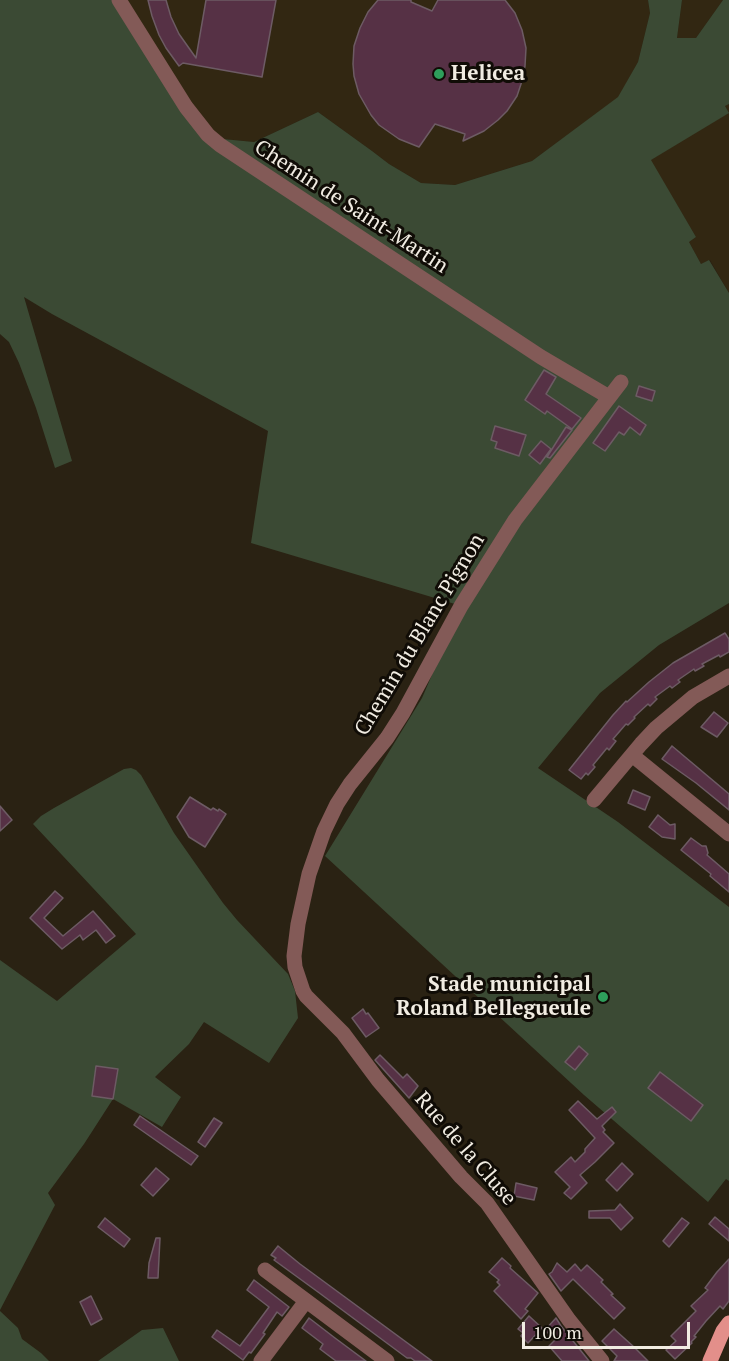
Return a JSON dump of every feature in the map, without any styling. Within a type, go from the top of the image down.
[{"type":"main road","points":[[710,1361],[729,1323]]},
{"type":"street","name":"Chemin de Saint-Martin","points":[[119,0],[186,107],[208,135],[220,146],[541,357],[609,397]]},
{"type":"street","name":"Chemin du Blanc Pignon","points":[[295,967],[296,932],[303,896],[324,831],[337,804],[403,713],[461,606],[515,520],[621,382]]},
{"type":"street","points":[[594,800],[647,737],[665,720],[693,697],[726,682]]},
{"type":"street","points":[[632,754],[729,834]]},
{"type":"street","name":"Rue de la Cluse","points":[[295,967],[306,996],[343,1033],[382,1085],[487,1203],[575,1328],[602,1361]]},
{"type":"street","points":[[265,1270],[387,1361]]},
{"type":"street","points":[[261,1361],[306,1301]]},
{"type":"shaded area","points":[[125,0],[648,0],[650,13],[638,62],[619,97],[532,161],[455,185],[421,183],[389,164],[318,112],[254,142],[223,139],[208,128]]},
{"type":"shaded area","points":[[682,0],[723,0],[696,38],[677,38]]},
{"type":"shaded area","points":[[729,104],[729,293],[710,260],[701,264],[689,242],[696,237],[650,160],[728,113],[725,106]]},
{"type":"green space","points":[[0,0],[125,0],[208,128],[223,139],[254,142],[318,112],[389,164],[421,183],[455,185],[532,161],[618,97],[638,62],[650,13],[648,0],[682,0],[677,38],[696,38],[723,0],[729,0],[729,104],[725,106],[729,113],[651,160],[696,237],[689,242],[701,264],[709,260],[729,293],[729,603],[659,645],[600,693],[538,768],[618,822],[729,907],[729,1181],[726,1179],[708,1202],[584,1095],[325,856],[422,698],[447,640],[465,607],[251,543],[268,431],[24,297],[72,461],[55,468],[19,363],[9,342],[0,334]]},
{"type":"green space","points":[[131,768],[141,775],[174,833],[223,903],[288,974],[295,991],[298,1018],[269,1063],[204,1022],[189,1044],[155,1077],[181,1097],[162,1127],[113,1099],[48,1193],[55,1205],[0,1310],[0,960],[57,1001],[136,934],[33,824],[54,808],[124,769]]},
{"type":"green space","points":[[0,1311],[18,1328],[22,1339],[49,1361],[0,1361]]},
{"type":"green space","points":[[163,1328],[179,1361],[98,1361],[142,1330]]},
{"type":"building","points":[[148,0],[166,0],[179,34],[196,58],[206,0],[276,0],[262,77],[183,63],[179,66],[159,35]]},
{"type":"building","name":"Helicea","points":[[378,0],[411,0],[432,11],[438,0],[505,0],[515,13],[526,48],[521,84],[517,96],[507,111],[484,131],[463,141],[465,134],[435,124],[419,147],[399,139],[379,125],[359,94],[353,64],[354,46],[360,28],[368,12]]},
{"type":"building","points":[[544,370],[556,377],[546,394],[581,418],[572,429],[547,411],[545,414],[525,400]]},
{"type":"building","points":[[639,386],[655,391],[652,401],[636,396]]},
{"type":"building","points":[[619,406],[646,425],[640,435],[630,427],[624,435],[619,432],[605,451],[593,443]]},
{"type":"building","points":[[495,426],[526,435],[519,456],[495,448],[497,442],[491,440]]},
{"type":"building","points":[[566,427],[572,430],[550,458],[547,457]]},
{"type":"building","points":[[541,441],[551,449],[540,464],[529,455]]},
{"type":"building","points":[[725,633],[729,639],[729,652],[702,664],[704,666],[695,671],[694,669],[678,680],[680,682],[672,688],[670,686],[655,697],[657,699],[650,706],[648,704],[628,725],[626,724],[613,739],[616,741],[593,765],[595,767],[588,775],[586,773],[581,779],[569,770],[626,701],[673,663]]},
{"type":"building","points":[[714,712],[728,723],[717,737],[701,727]]},
{"type":"building","points":[[672,746],[729,794],[729,810],[662,759]]},
{"type":"building","points":[[633,790],[650,797],[645,810],[628,803]]},
{"type":"building","points":[[190,797],[211,810],[213,808],[218,811],[219,809],[226,814],[205,847],[189,837],[177,817]]},
{"type":"building","points":[[0,806],[12,820],[0,831]]},
{"type":"building","points":[[658,815],[670,825],[675,824],[675,839],[662,837],[649,827]]},
{"type":"building","points":[[691,838],[702,846],[706,846],[707,855],[729,874],[729,892],[681,850]]},
{"type":"building","points":[[55,891],[63,898],[44,918],[63,936],[93,911],[115,936],[106,943],[96,930],[83,940],[80,935],[62,949],[30,918]]},
{"type":"building","points":[[363,1009],[379,1028],[366,1037],[352,1018]]},
{"type":"building","points":[[579,1046],[588,1054],[575,1070],[565,1062]]},
{"type":"building","points":[[380,1055],[403,1078],[407,1074],[418,1086],[409,1098],[375,1060]]},
{"type":"building","points":[[96,1066],[118,1069],[113,1099],[92,1096]]},
{"type":"building","points":[[660,1072],[703,1105],[691,1121],[648,1088]]},
{"type":"building","points":[[578,1101],[597,1119],[612,1107],[616,1112],[602,1126],[605,1130],[603,1132],[614,1143],[580,1175],[587,1183],[571,1199],[564,1193],[570,1187],[555,1172],[571,1157],[575,1162],[595,1138],[569,1110]]},
{"type":"building","points":[[140,1116],[198,1156],[191,1165],[134,1125]]},
{"type":"building","points":[[214,1118],[222,1123],[205,1147],[198,1142]]},
{"type":"building","points":[[622,1163],[633,1174],[617,1191],[606,1180]]},
{"type":"building","points":[[156,1168],[169,1179],[153,1196],[141,1185]]},
{"type":"building","points":[[516,1183],[537,1188],[534,1200],[514,1196]]},
{"type":"building","points":[[620,1204],[633,1218],[621,1230],[610,1218],[589,1218],[589,1211],[615,1210]]},
{"type":"building","points":[[715,1217],[729,1229],[729,1241],[709,1224]]},
{"type":"building","points":[[105,1218],[130,1239],[124,1247],[98,1227]]},
{"type":"building","points":[[682,1218],[689,1223],[669,1247],[663,1241]]},
{"type":"building","points":[[156,1238],[160,1238],[158,1278],[148,1278],[149,1263]]},
{"type":"building","points":[[278,1246],[432,1361],[415,1361],[407,1358],[274,1260],[276,1258],[271,1255]]},
{"type":"building","points":[[502,1258],[538,1293],[525,1309],[528,1311],[521,1319],[494,1291],[500,1285],[497,1282],[499,1280],[489,1272]]},
{"type":"building","points":[[729,1259],[729,1301],[723,1309],[720,1306],[706,1321],[694,1336],[696,1337],[692,1343],[675,1359],[666,1350],[676,1341],[671,1336],[696,1311],[691,1306],[708,1290],[705,1288]]},
{"type":"building","points":[[557,1263],[567,1272],[575,1264],[581,1271],[587,1265],[603,1280],[601,1282],[613,1294],[611,1295],[625,1308],[614,1319],[573,1279],[561,1291],[549,1274]]},
{"type":"building","points":[[254,1280],[289,1307],[282,1316],[277,1312],[263,1333],[265,1334],[243,1360],[212,1337],[217,1330],[240,1346],[269,1307],[247,1290]]},
{"type":"building","points":[[91,1296],[102,1319],[91,1325],[80,1302]]},
{"type":"building","points":[[529,1316],[542,1328],[528,1343],[518,1329]]},
{"type":"building","points":[[309,1318],[366,1361],[336,1361],[320,1349],[323,1344],[302,1328]]},
{"type":"building","points":[[556,1318],[589,1361],[562,1361],[549,1346],[555,1340],[545,1330]]},
{"type":"building","points":[[614,1329],[648,1361],[614,1361],[617,1356],[602,1341]]},
{"type":"place","name":"Helicea","points":[[439,74]]},
{"type":"place","name":"Stade municipal Roland Bellegueule","points":[[603,997]]}]
